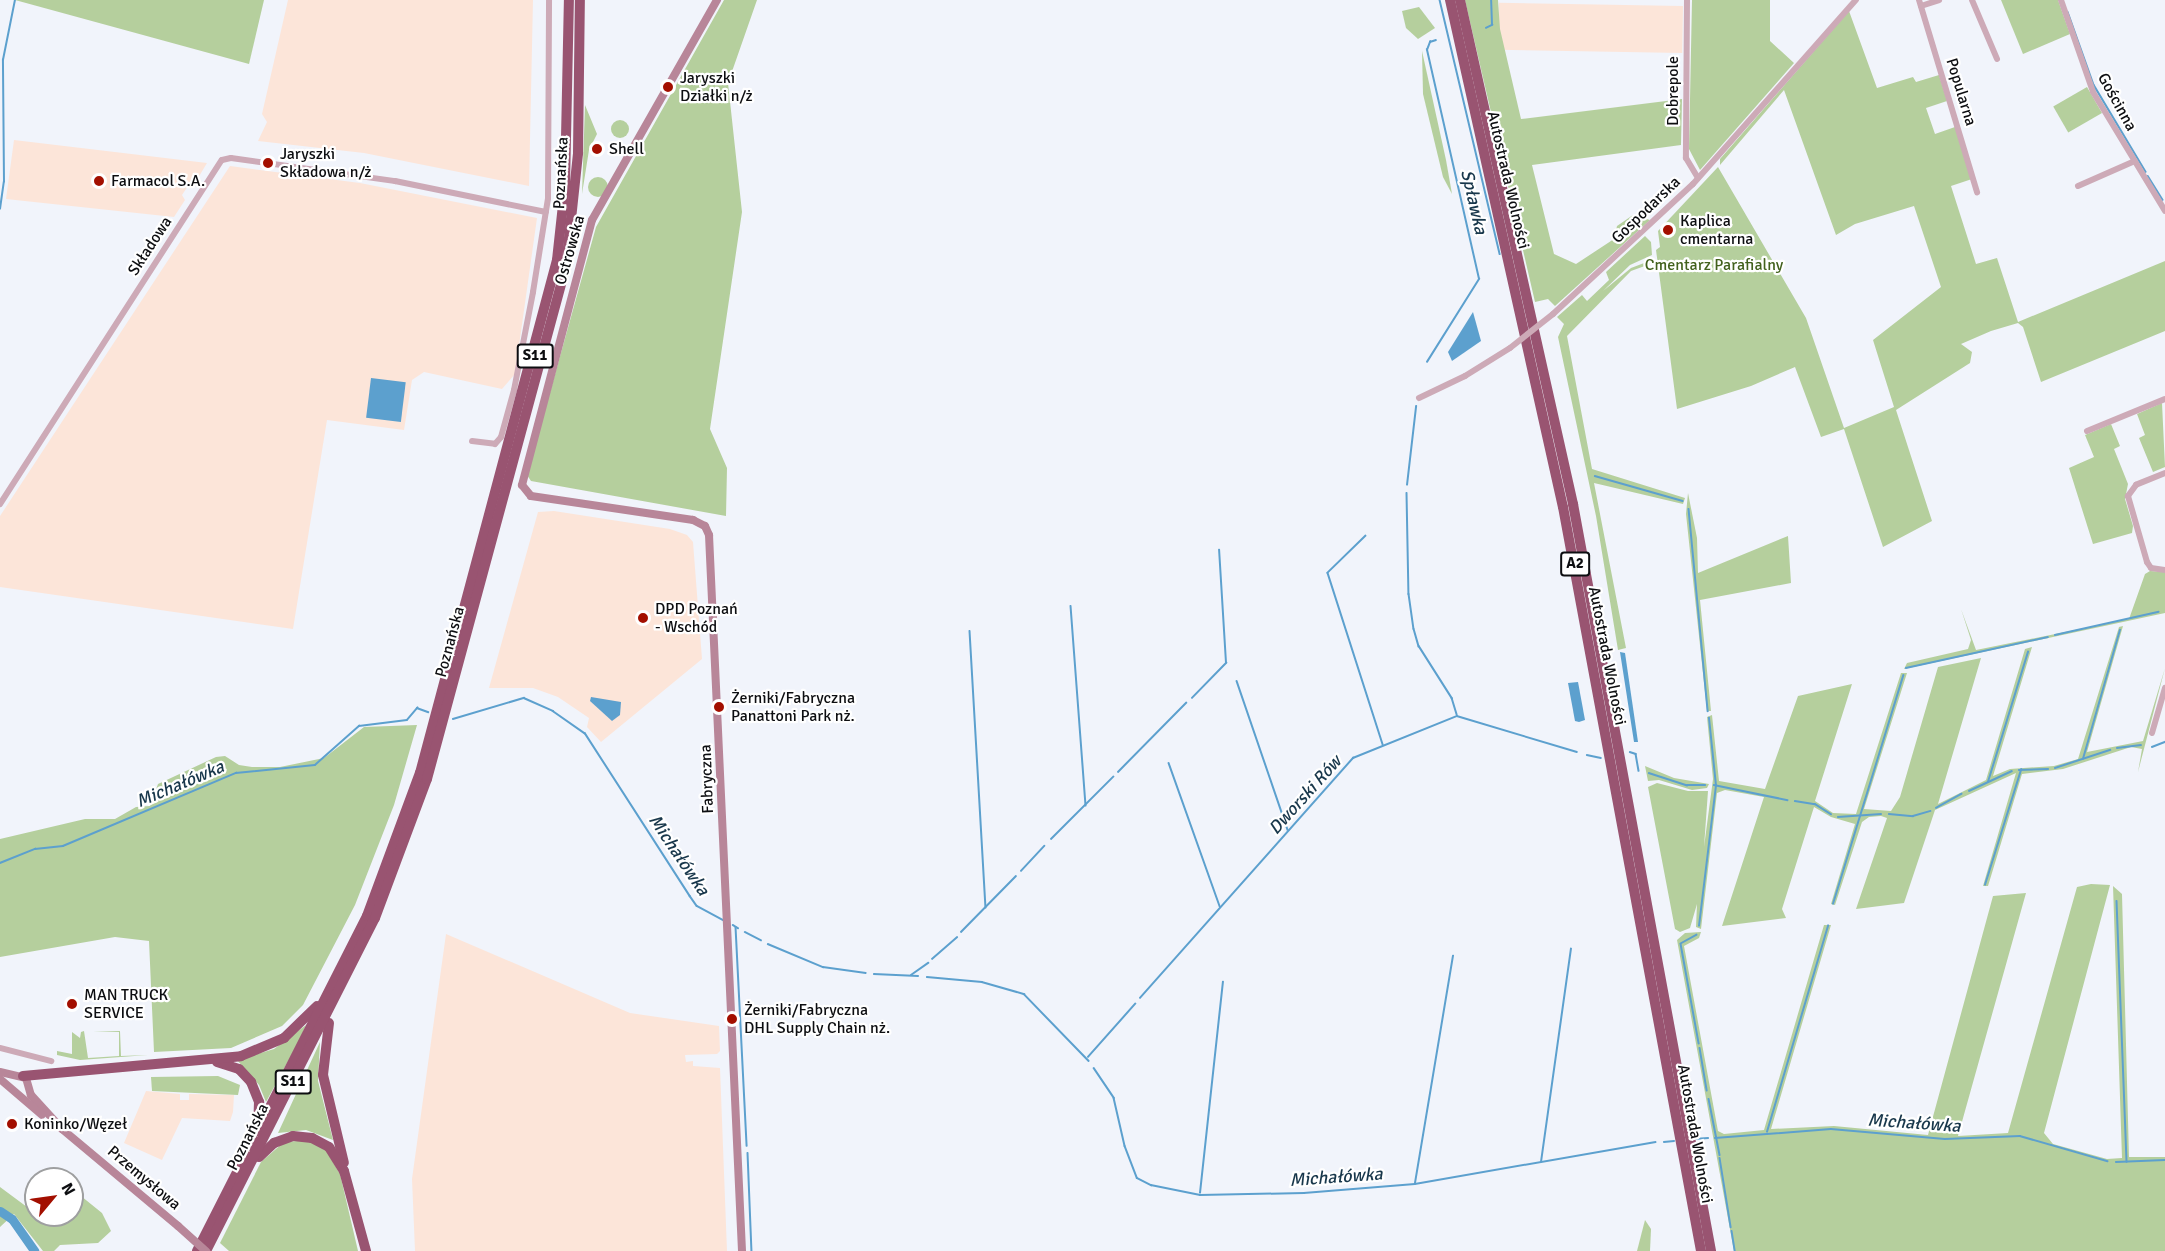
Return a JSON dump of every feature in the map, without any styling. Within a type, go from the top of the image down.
[{"type":"highway","name":"Poznańska","points":[[197,1251],[252,1143],[342,977],[384,875],[420,773],[549,300],[563,219],[569,0]]},
{"type":"highway","name":"Poznańska","points":[[206,1251],[391,880],[427,779],[541,365],[573,220],[580,0]]},
{"type":"highway","name":"Autostrada Wolności","points":[[1450,0],[1563,507],[1691,1167],[1711,1251]]},
{"type":"highway","name":"Autostrada Wolności","points":[[1460,0],[1568,481],[1684,1131]]},
{"type":"highway","points":[[579,70],[586,97]]},
{"type":"highway","points":[[573,220],[584,197]]},
{"type":"highway","points":[[26,1080],[209,1061],[254,1053],[284,1038],[311,1013],[342,977]]},
{"type":"highway","points":[[342,977],[327,1030],[322,1064],[347,1180],[366,1251]]},
{"type":"highway","points":[[209,1061],[239,1070],[255,1089],[260,1109],[252,1143]]},
{"type":"highway","points":[[241,1183],[267,1148],[296,1135],[316,1139],[329,1147],[347,1180]]},
{"type":"highway","name":"Autostrada Wolności","points":[[1691,1167],[1701,1251]]},
{"type":"street","points":[[472,441],[495,444],[501,437],[514,390],[546,212],[549,0]]},
{"type":"street","name":"Ostrowska","points":[[527,459],[595,214],[717,0]]},
{"type":"street","name":"Dobrepole","points":[[1687,0],[1686,159],[1691,172],[1698,178]]},
{"type":"street","name":"Gospodarska","points":[[1419,398],[1465,376],[1510,348],[1553,314],[1698,178],[1856,0]]},
{"type":"street","points":[[1920,3],[1939,0]]},
{"type":"street","points":[[1972,0],[1997,59]]},
{"type":"street","name":"Gościnna","points":[[2061,0],[2093,92],[2164,206]]},
{"type":"street","name":"Popularna","points":[[1920,3],[1977,192]]},
{"type":"street","name":"Składowa","points":[[0,504],[222,160],[395,181],[546,212]]},
{"type":"street","points":[[2078,186],[2135,161]]},
{"type":"street","points":[[2087,431],[2165,399]]},
{"type":"street","name":"Fabryczna","points":[[527,459],[522,487],[531,496],[685,518],[702,524],[709,535],[742,1251]]},
{"type":"street","points":[[2165,473],[2136,485],[2128,496],[2147,562],[2153,569],[2165,570]]},
{"type":"street","points":[[2152,733],[2165,690]]},
{"type":"street","points":[[0,1048],[51,1061]]},
{"type":"street","points":[[0,1072],[26,1080]]},
{"type":"street","points":[[0,1079],[10,1087],[26,1080]]},
{"type":"street","points":[[18,1094],[26,1080]]},
{"type":"street","name":"Przemysłowa","points":[[26,1080],[62,1129]]},
{"type":"street","name":"Przemysłowa","points":[[10,1087],[206,1251]]},
{"type":"shaded area","points":[[288,0],[533,0],[529,186],[364,153],[258,141],[267,122],[262,114]]},
{"type":"shaded area","points":[[1499,3],[1683,6],[1682,53],[1498,50]]},
{"type":"shaded area","points":[[14,140],[207,163],[195,183],[190,183],[182,195],[185,200],[174,217],[6,199]]},
{"type":"shaded area","points":[[230,166],[360,183],[537,218],[515,374],[502,389],[424,372],[412,380],[404,430],[327,420],[293,629],[0,587],[0,516]]},
{"type":"shaded area","points":[[554,511],[670,529],[687,535],[693,542],[702,659],[601,742],[587,727],[589,718],[558,697],[533,688],[489,688],[538,512]]},
{"type":"shaded area","points":[[446,934],[630,1013],[719,1026],[720,1051],[717,1054],[685,1055],[686,1062],[693,1061],[693,1066],[720,1068],[727,1251],[415,1251],[412,1179]]},
{"type":"shaded area","points":[[146,1091],[180,1094],[180,1100],[189,1100],[189,1094],[234,1095],[233,1112],[230,1121],[182,1118],[162,1160],[124,1143]]},
{"type":"green space","points":[[15,0],[264,0],[249,64]]},
{"type":"green space","points":[[724,0],[757,0],[728,83],[742,212],[710,429],[727,468],[726,516],[531,481],[527,475],[596,227]]},
{"type":"green space","points":[[1465,0],[1498,0],[1500,29],[1521,119],[1682,99],[1681,145],[1532,165],[1554,254],[1576,264],[1614,239],[1617,226],[1633,215],[1650,220],[1555,306],[1548,299],[1535,302]]},
{"type":"green space","points":[[1692,0],[1770,0],[1770,41],[1794,63],[1700,170],[1689,149]]},
{"type":"green space","points":[[2001,0],[2058,0],[2070,34],[2023,54]]},
{"type":"green space","points":[[1419,7],[1435,28],[1418,39],[1406,28],[1402,11]]},
{"type":"green space","name":"Cmentarz Parafialny","points":[[1849,11],[1877,88],[1913,77],[1916,82],[1939,75],[1947,101],[1926,108],[1935,134],[1955,127],[1972,179],[1951,186],[1976,264],[1997,258],[2018,322],[2165,261],[2165,331],[2041,382],[2023,327],[2018,323],[1991,331],[1961,344],[1972,352],[1970,363],[1896,410],[1932,521],[1883,547],[1844,429],[1821,437],[1795,367],[1751,386],[1677,409],[1656,250],[1660,247],[1658,231],[1718,167],[1806,318],[1844,428],[1894,407],[1873,340],[1941,287],[1914,206],[1855,224],[1836,235],[1784,90],[1720,165],[1720,159]]},
{"type":"green space","points":[[1422,51],[1452,194],[1443,177],[1423,94]]},
{"type":"green space","points":[[2087,87],[2102,113],[2068,132],[2053,106]]},
{"type":"green space","points":[[585,105],[597,134],[589,150],[582,194]]},
{"type":"green space","points":[[616,120],[624,120],[629,125],[627,136],[616,138],[611,133],[611,125]]},
{"type":"green space","points":[[598,177],[605,180],[608,187],[605,194],[598,197],[591,194],[588,187],[591,180]]},
{"type":"green space","points":[[1645,236],[1651,242],[1652,255],[1630,265],[1603,291],[1631,268],[1652,260],[1653,263],[1631,271],[1567,336],[1592,469],[1685,498],[1683,504],[1594,483],[1626,648],[1618,650],[1596,516],[1558,337],[1564,324],[1557,317],[1582,295],[1587,301],[1609,280],[1606,272]]},
{"type":"green space","points":[[2162,403],[2165,467],[2153,472],[2139,438],[2145,435],[2137,414]]},
{"type":"green space","points":[[2111,424],[2120,446],[2114,449],[2128,484],[2125,499],[2133,526],[2132,533],[2093,544],[2069,468],[2094,457],[2085,435]]},
{"type":"green space","points":[[1688,493],[1697,538],[1698,573],[1788,536],[1791,583],[1700,600],[1711,711],[1707,711],[1686,514]]},
{"type":"green space","points":[[2150,571],[2165,572],[2165,613],[1904,669],[1907,663],[1968,649],[1971,640],[1961,609],[1976,650],[2129,619],[2145,574]]},
{"type":"green space","points":[[2123,626],[2087,752],[2143,741],[2165,668],[2138,772],[2142,749],[2131,747],[2063,769],[2022,774],[1988,886],[1983,886],[2016,773],[1935,810],[1904,903],[1856,909],[1887,818],[1881,816],[1869,817],[1862,822],[1835,905],[1831,904],[1855,824],[1831,817],[1814,807],[1782,909],[1786,918],[1722,926],[1764,797],[1725,790],[1717,793],[1701,929],[1696,927],[1697,904],[1690,928],[1680,932],[1675,929],[1648,787],[1657,783],[1688,791],[1708,791],[1704,847],[1713,779],[1707,717],[1712,715],[1719,781],[1765,789],[1798,696],[1852,684],[1815,801],[1833,813],[1856,814],[1901,673],[1907,673],[1864,809],[1891,811],[1900,797],[1938,667],[1981,658],[1938,804],[1986,780],[2025,649],[2032,647],[1993,776],[2010,769],[2054,766],[2078,759],[2119,627]]},
{"type":"green space","points":[[417,725],[394,805],[355,905],[303,1005],[282,1026],[231,1048],[154,1052],[149,941],[115,937],[0,957],[0,839],[85,819],[115,819],[136,807],[150,806],[158,784],[216,757],[225,756],[239,765],[280,767],[324,758],[364,727]]},
{"type":"green space","points":[[1645,766],[1674,778],[1709,784],[1707,788],[1692,790],[1659,780],[1648,781]]},
{"type":"green space","points":[[2091,884],[2110,885],[2044,1133],[2053,1144],[2107,1159],[2122,1158],[2113,886],[2122,894],[2129,1157],[2165,1157],[2165,1251],[1734,1251],[1677,940],[1685,933],[1701,932],[1699,938],[1684,946],[1718,1131],[1724,1134],[1764,1130],[1824,925],[1831,925],[1771,1129],[1834,1126],[1928,1135],[1993,896],[2026,893],[1958,1136],[2008,1133],[2077,887]]},
{"type":"green space","points":[[306,1025],[266,1102],[259,1085],[237,1060],[274,1049]]},
{"type":"green space","points":[[84,1031],[88,1058],[119,1056],[119,1032],[93,1031],[120,1031],[121,1056],[148,1055],[80,1060],[57,1055],[57,1051],[72,1054],[72,1032],[80,1038],[81,1032]]},
{"type":"green space","points":[[320,1042],[318,1081],[333,1140],[306,1130],[278,1133]]},
{"type":"green space","points":[[218,1076],[240,1085],[238,1095],[152,1091],[151,1077]]},
{"type":"green space","points":[[312,1140],[324,1147],[340,1174],[358,1251],[229,1251],[220,1243],[261,1162],[284,1142]]},
{"type":"green space","points":[[0,1187],[24,1205],[24,1227],[14,1214],[0,1227]]},
{"type":"green space","points":[[84,1198],[102,1213],[111,1231],[98,1243],[60,1245],[54,1251],[43,1251],[24,1227],[84,1227]]},
{"type":"green space","points":[[1645,1220],[1651,1229],[1650,1251],[1637,1251]]},
{"type":"water","points":[[1473,312],[1481,341],[1452,361],[1448,352]]},
{"type":"water","points":[[371,378],[406,382],[401,422],[366,418]]},
{"type":"water","points":[[1620,652],[1625,653],[1638,742],[1634,742]]},
{"type":"water","points":[[1578,682],[1585,720],[1579,722],[1575,721],[1568,683]]},
{"type":"water","points":[[591,697],[621,702],[620,715],[612,721],[590,701]]},
{"type":"waterway","points":[[0,209],[4,182],[3,60],[15,0]]},
{"type":"waterway","points":[[1440,0],[1500,254]]},
{"type":"waterway","name":"Spławka","points":[[1486,28],[1492,25],[1491,0]]},
{"type":"waterway","points":[[2068,12],[2094,85],[2146,172]]},
{"type":"waterway","name":"Spławka","points":[[1427,362],[1479,279],[1427,50],[1430,42],[1436,40]]},
{"type":"waterway","points":[[2148,176],[2163,200]]},
{"type":"waterway","name":"Spławka","points":[[1407,485],[1416,407]]},
{"type":"waterway","points":[[1595,476],[1683,501]]},
{"type":"waterway","name":"Spławka","points":[[1407,493],[1409,594],[1414,629],[1419,646],[1452,698],[1457,714]]},
{"type":"waterway","points":[[1689,509],[1708,711]]},
{"type":"waterway","points":[[1366,536],[1328,573],[1383,744]]},
{"type":"waterway","points":[[1192,698],[1226,663],[1219,550]]},
{"type":"waterway","points":[[1071,606],[1086,805]]},
{"type":"waterway","points":[[2055,635],[2158,612]]},
{"type":"waterway","points":[[2083,759],[2120,630]]},
{"type":"waterway","points":[[970,631],[986,908]]},
{"type":"waterway","points":[[1906,668],[2048,637]]},
{"type":"waterway","points":[[1988,782],[2028,652]]},
{"type":"waterway","points":[[1833,904],[1903,676]]},
{"type":"waterway","points":[[1237,681],[1288,830]]},
{"type":"waterway","name":"Michałówka","points":[[453,719],[524,698],[553,711],[585,733],[697,906],[723,920]]},
{"type":"waterway","points":[[1118,772],[1186,703]]},
{"type":"waterway","name":"Michałówka","points":[[0,863],[35,849],[63,846],[236,773],[315,765],[359,726],[407,720],[417,708],[428,712]]},
{"type":"waterway","name":"Dworski Rów","points":[[1140,998],[1353,758],[1457,716],[1577,752]]},
{"type":"waterway","points":[[1699,926],[1716,786],[1709,718]]},
{"type":"waterway","name":"Dworski Rów","points":[[2152,747],[2165,742]]},
{"type":"waterway","name":"Dworski Rów","points":[[2117,748],[2141,745]]},
{"type":"waterway","name":"Dworski Rów","points":[[2055,768],[2110,750]]},
{"type":"waterway","name":"Dworski Rów","points":[[1630,752],[1636,754],[1639,771]]},
{"type":"waterway","name":"Dworski Rów","points":[[1587,755],[1601,758]]},
{"type":"waterway","points":[[1169,763],[1220,906]]},
{"type":"waterway","name":"Dworski Rów","points":[[2019,770],[2048,769]]},
{"type":"waterway","points":[[1985,885],[2021,770]]},
{"type":"waterway","name":"Dworski Rów","points":[[1969,791],[2012,771]]},
{"type":"waterway","name":"Dworski Rów","points":[[1649,773],[1687,785],[1705,785]]},
{"type":"waterway","points":[[1051,839],[1113,777]]},
{"type":"waterway","name":"Dworski Rów","points":[[1714,785],[1787,800]]},
{"type":"waterway","name":"Dworski Rów","points":[[1936,808],[1961,794]]},
{"type":"waterway","name":"Dworski Rów","points":[[1795,801],[1815,804],[1831,814]]},
{"type":"waterway","name":"Dworski Rów","points":[[1889,814],[1913,816],[1930,811]]},
{"type":"waterway","name":"Dworski Rów","points":[[1838,817],[1881,814]]},
{"type":"waterway","points":[[1021,871],[1044,846]]},
{"type":"waterway","points":[[961,932],[1016,876]]},
{"type":"waterway","points":[[2117,901],[2127,1162]]},
{"type":"waterway","name":"Michałówka","points":[[733,925],[738,928]]},
{"type":"waterway","points":[[1767,1132],[1828,926]]},
{"type":"waterway","points":[[736,927],[747,1146]]},
{"type":"waterway","name":"Michałówka","points":[[745,932],[761,940]]},
{"type":"waterway","points":[[1697,935],[1681,944],[1699,1043]]},
{"type":"waterway","points":[[932,959],[957,937]]},
{"type":"waterway","name":"Michałówka","points":[[768,944],[823,967],[866,973]]},
{"type":"waterway","points":[[1541,1162],[1571,949]]},
{"type":"waterway","points":[[1415,1183],[1453,956]]},
{"type":"waterway","points":[[911,975],[928,963]]},
{"type":"waterway","name":"Michałówka","points":[[874,974],[918,976]]},
{"type":"waterway","name":"Michałówka","points":[[927,977],[982,982],[1024,994],[1089,1061]]},
{"type":"waterway","points":[[1200,1193],[1223,982]]},
{"type":"waterway","name":"Dworski Rów","points":[[1088,1057],[1135,1004]]},
{"type":"waterway","points":[[1700,1048],[1707,1090]]},
{"type":"waterway","name":"Michałówka","points":[[1094,1068],[1114,1098],[1125,1146],[1137,1178],[1151,1185],[1200,1195],[1304,1193],[1415,1184],[1655,1142]]},
{"type":"waterway","points":[[1709,1099],[1720,1155]]},
{"type":"waterway","name":"Michałówka","points":[[1715,1138],[1831,1129],[1945,1139],[2020,1136],[2107,1161]]},
{"type":"waterway","name":"Michałówka","points":[[1694,1139],[1708,1138]]},
{"type":"waterway","name":"Michałówka","points":[[1664,1142],[1674,1141]]},
{"type":"waterway","points":[[748,1153],[752,1251]]},
{"type":"waterway","points":[[1720,1158],[1731,1227]]},
{"type":"waterway","name":"Michałówka","points":[[2116,1162],[2165,1160]]},
{"type":"waterway","points":[[0,1211],[12,1219],[34,1251]]},
{"type":"waterway","points":[[1732,1231],[1735,1251]]},
{"type":"place","name":"Jaryszki Działki n/ż","points":[[668,87]]},
{"type":"place","name":"Shell","points":[[597,149]]},
{"type":"place","name":"Jaryszki Składowa n/ż","points":[[268,163]]},
{"type":"place","name":"Farmacol S.A.","points":[[99,181]]},
{"type":"place","name":"Kaplica cmentarna","points":[[1668,230]]},
{"type":"place","name":"DPD Poznań - Wschód","points":[[643,618]]},
{"type":"place","name":"Żerniki/Fabryczna Panattoni Park nż.","points":[[719,707]]},
{"type":"place","name":"MAN TRUCK SERVICE","points":[[72,1004]]},
{"type":"place","name":"Żerniki/Fabryczna DHL Supply Chain nż.","points":[[732,1019]]},
{"type":"place","name":"Koninko/Węzeł","points":[[12,1124]]}]
